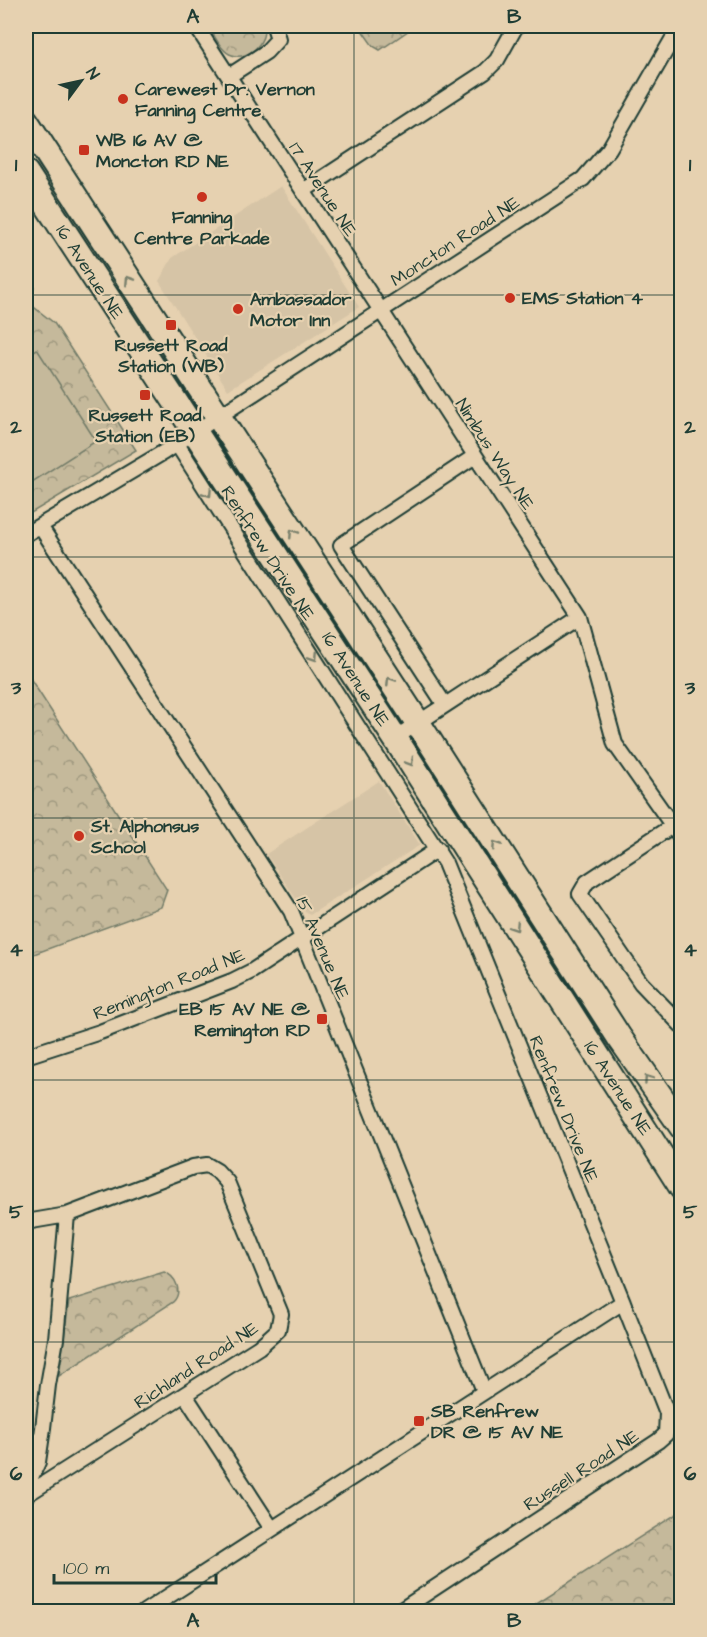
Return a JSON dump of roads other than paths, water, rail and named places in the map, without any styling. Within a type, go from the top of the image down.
[{"type":"highway","name":"16 Avenue NE","points":[[26,121],[418,723],[619,1037],[681,1127]]},
{"type":"highway","name":"16 Avenue NE","points":[[26,173],[185,438],[395,738],[681,1188]]},
{"type":"street","name":"17 Avenue NE","points":[[196,26],[380,311]]},
{"type":"street","points":[[229,76],[266,52],[278,39],[274,26]]},
{"type":"street","points":[[303,191],[485,72],[497,60],[516,26]]},
{"type":"street","name":"Moncton Road NE","points":[[26,534],[185,438],[573,187],[592,170],[613,143],[680,26]]},
{"type":"street","name":"Nimbus Way NE","points":[[380,311],[580,617],[615,744],[681,839]]},
{"type":"street","name":"Renfrew Drive NE","points":[[185,438],[438,849],[623,1302]]},
{"type":"street","points":[[446,705],[341,545],[475,456]]},
{"type":"street","name":"15 Avenue NE","points":[[40,526],[291,911],[484,1391]]},
{"type":"street","points":[[395,738],[580,617]]},
{"type":"street","points":[[672,826],[587,882],[580,894],[641,983],[681,1026]]},
{"type":"street","name":"Remington Road NE","points":[[26,1056],[100,1032],[232,981],[252,971],[438,849]]},
{"type":"street","name":"Richland Road NE","points":[[26,1222],[67,1215],[193,1167],[207,1165],[217,1171],[227,1182],[281,1314],[278,1330],[272,1338],[26,1495]]},
{"type":"street","points":[[26,1488],[38,1462],[48,1385],[57,1339],[67,1215]]},
{"type":"street","points":[[144,1611],[623,1302]]},
{"type":"street","name":"Russell Road NE","points":[[398,1611],[666,1434],[668,1422],[664,1404],[623,1302]]},
{"type":"street","points":[[185,1395],[272,1528]]},
{"type":"place","name":"Carewest Dr. Vernon Fanning Centre","points":[[123,99]]},
{"type":"place","name":"WB 16 AV @ Moncton RD NE","points":[[84,150]]},
{"type":"place","name":"Fanning Centre Parkade","points":[[202,197]]},
{"type":"place","name":"EMS Station 4","points":[[510,298]]},
{"type":"place","name":"Ambassador Motor Inn","points":[[238,309]]},
{"type":"place","name":"Russett Road Station (WB)","points":[[171,325]]},
{"type":"place","name":"Russett Road Station (EB)","points":[[145,395]]},
{"type":"place","name":"St. Alphonsus School","points":[[79,836]]},
{"type":"place","name":"EB 15 AV NE @ Remington RD","points":[[322,1019]]},
{"type":"place","name":"SB Renfrew DR @ 15 AV NE","points":[[419,1421]]}]
